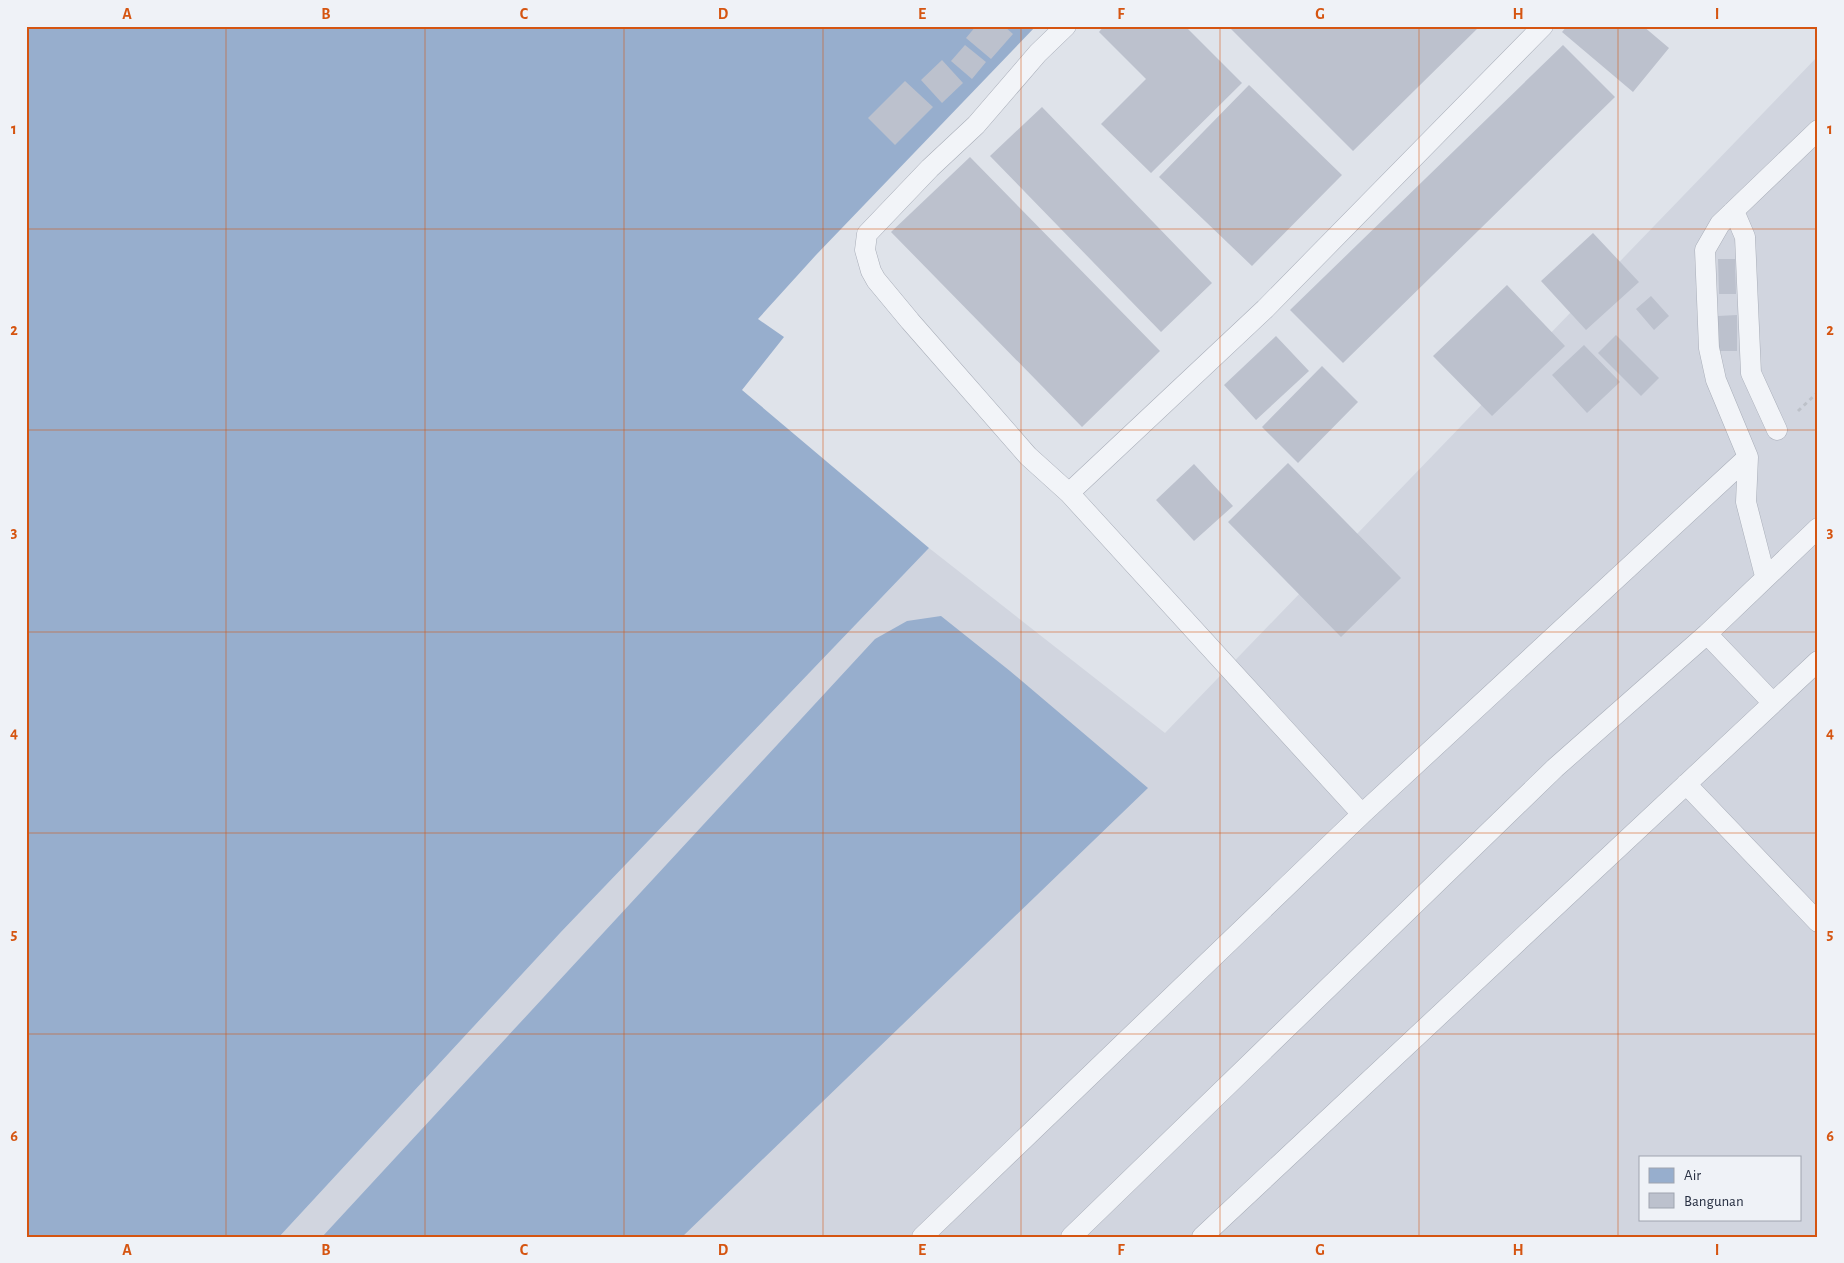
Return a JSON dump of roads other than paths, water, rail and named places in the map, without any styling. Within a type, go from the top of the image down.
[{"type":"lane","points":[[1066,26],[1038,53],[976,125],[930,168],[867,234],[865,250],[871,272],[910,321],[1028,456],[1069,493],[1362,814]]},
{"type":"lane","points":[[1069,493],[1265,309],[1544,26]]},
{"type":"lane","points":[[1766,576],[1746,502],[1748,457],[1716,380],[1709,348],[1705,250],[1720,224],[1818,130]]},
{"type":"lane","points":[[1734,211],[1746,237],[1751,373],[1777,430]]},
{"type":"lane","points":[[922,1237],[1362,814],[1748,457]]},
{"type":"lane","points":[[1071,1237],[1556,768],[1707,634],[1818,528]]},
{"type":"lane","points":[[1707,634],[1773,702]]},
{"type":"lane","points":[[1202,1237],[1818,661]]},
{"type":"lane","points":[[1686,784],[1818,922]]},
{"type":"water","points":[[26,26],[1036,26],[816,255],[758,319],[784,337],[742,390],[929,548],[561,932],[279,1237],[26,1237]]},
{"type":"water","points":[[941,616],[1010,671],[1148,788],[682,1237],[322,1237],[875,639],[907,621]]}]
